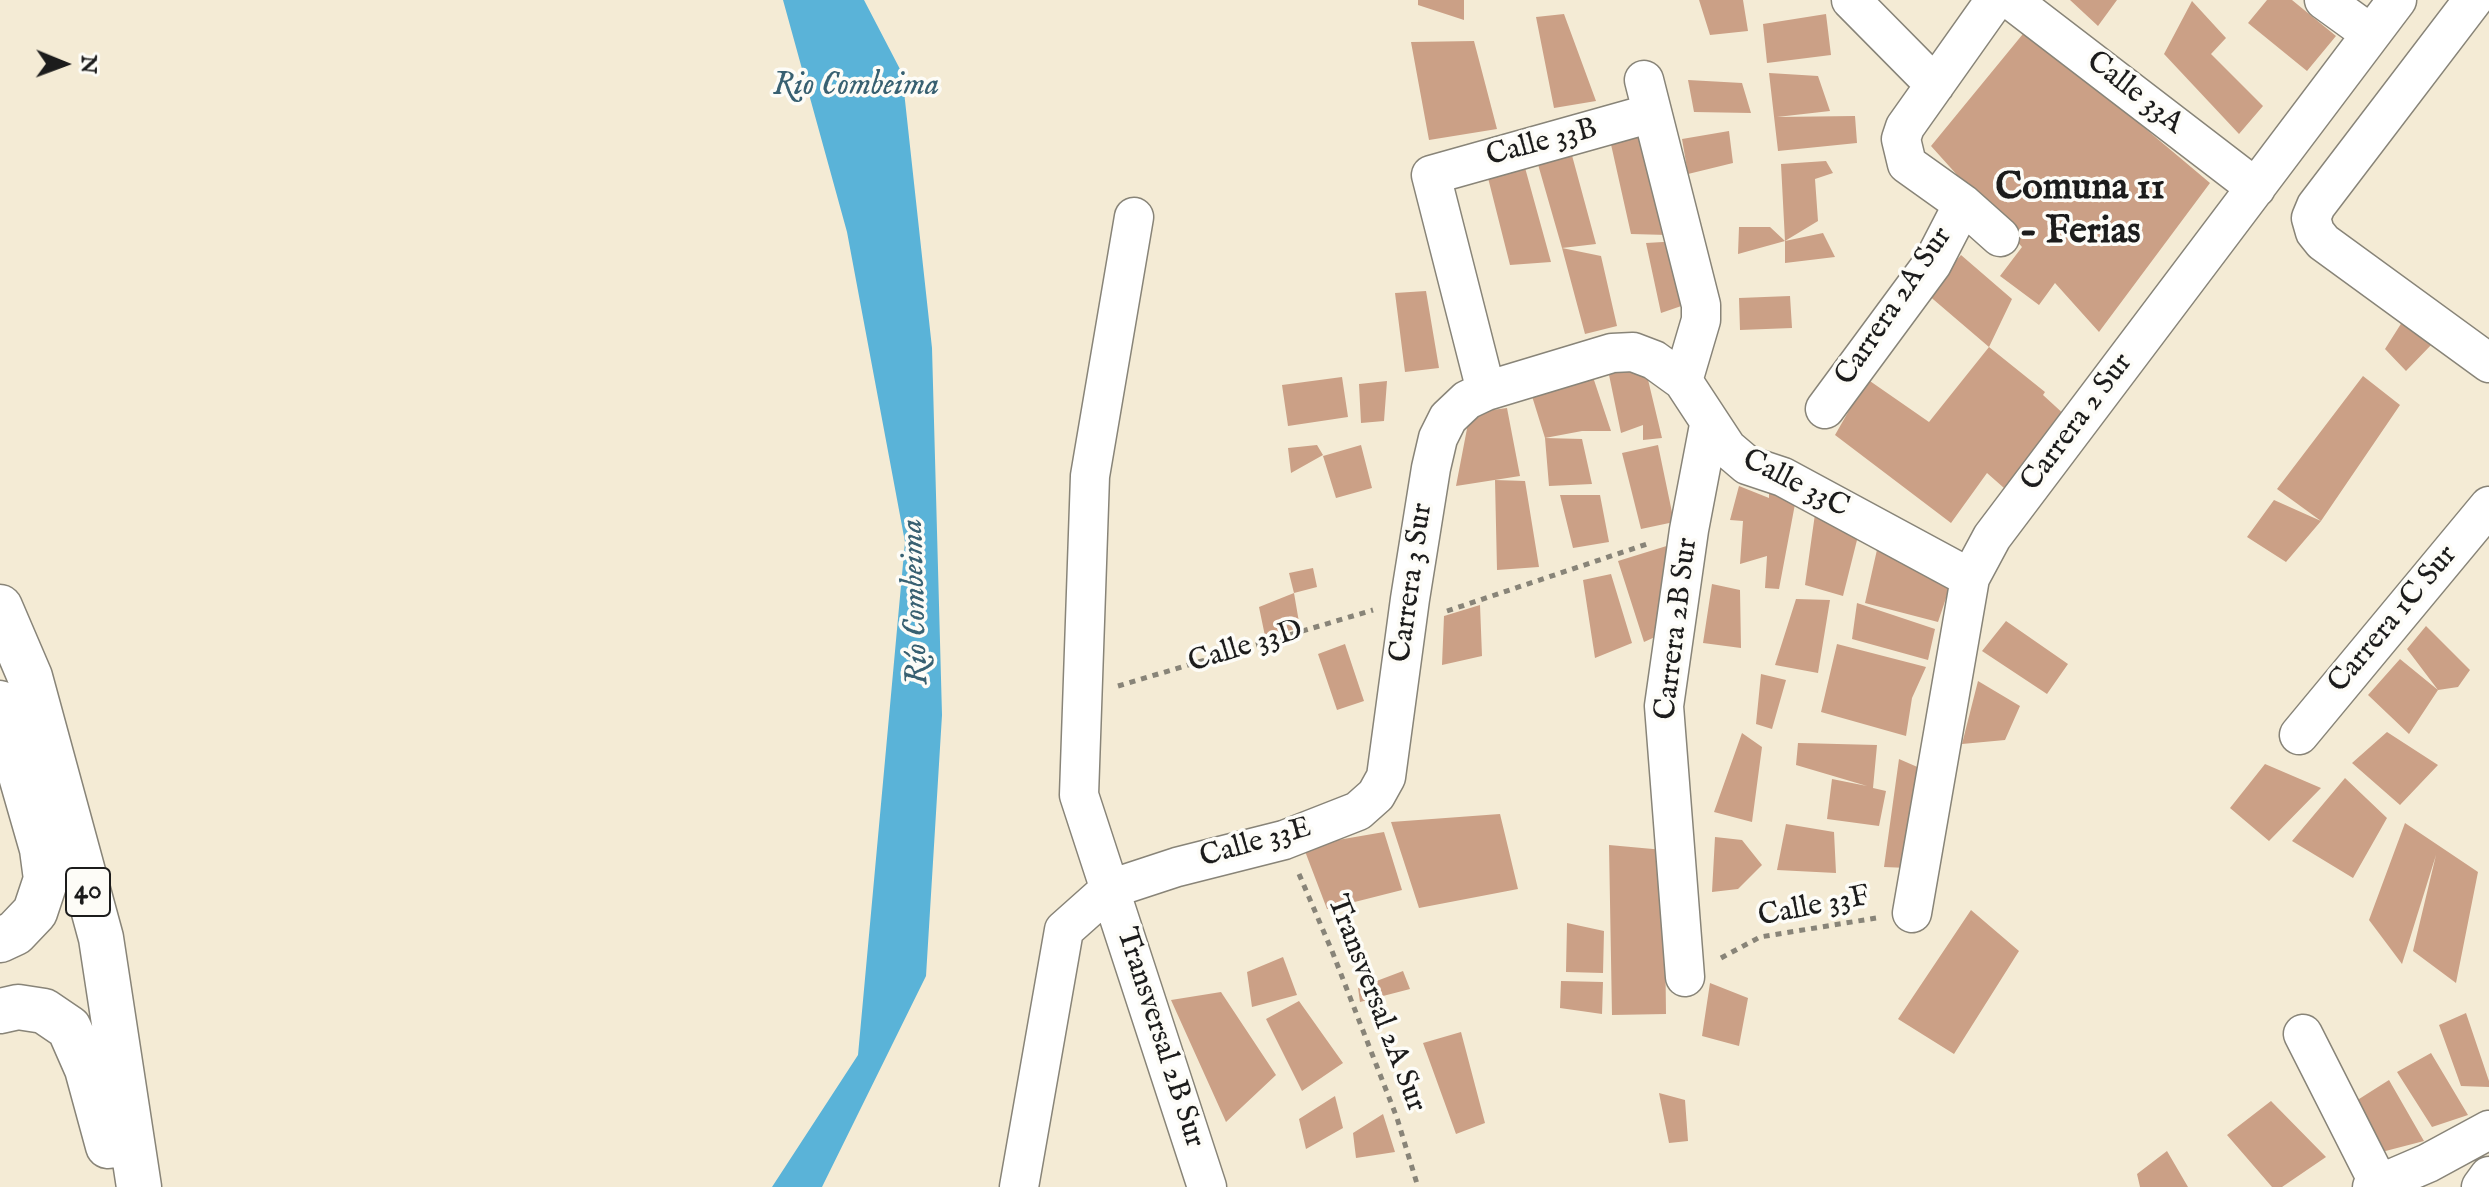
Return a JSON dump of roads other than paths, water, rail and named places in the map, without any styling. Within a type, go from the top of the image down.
[{"type":"highway","name":"40","points":[[0,607],[30,677],[101,938],[139,1187]]},
{"type":"highway","points":[[0,703],[42,849],[46,879],[35,912],[15,933],[0,940]]},
{"type":"highway","points":[[0,1011],[18,1007],[44,1011],[69,1028],[87,1069],[120,1187]]},
{"type":"street","points":[[1851,0],[1935,85]]},
{"type":"street","points":[[1995,0],[1905,127],[1901,139],[1907,164],[1963,204],[2000,237]]},
{"type":"street","name":"Calle 33A","points":[[2011,0],[2256,188]]},
{"type":"street","points":[[2324,0],[2371,34]]},
{"type":"street","name":"Carrera 2 Sur","points":[[1912,913],[1970,578],[1992,537],[2397,0]]},
{"type":"street","points":[[2473,0],[2316,206],[2311,218],[2315,232],[2323,242],[2489,363]]},
{"type":"street","name":"Calle 33B","points":[[1477,396],[1431,175],[1648,96],[1701,305],[1701,320],[1683,381]]},
{"type":"street","name":"Carrera 2A Sur","points":[[1825,409],[1932,264],[1963,204]]},
{"type":"street","name":"Transversal 2B Sur","points":[[1134,217],[1090,476],[1079,795],[1207,1187]]},
{"type":"street","name":"Calle 33C","points":[[1477,396],[1612,353],[1633,352],[1654,360],[1683,381],[1709,425],[1727,448],[1747,465],[1783,477],[1970,578]]},
{"type":"street","name":"Carrera 3 Sur","points":[[1386,777],[1408,612],[1438,438],[1448,418],[1477,396]]},
{"type":"street","name":"Carrera 2B Sur","points":[[1685,977],[1664,706],[1689,530],[1709,425]]},
{"type":"street","name":"Carrera 1C Sur","points":[[2299,735],[2489,506]]},
{"type":"street","name":"Calle 33E","points":[[1110,889],[1177,867],[1284,840],[1358,811],[1376,795],[1386,777]]},
{"type":"street","points":[[1019,1187],[1064,930],[1110,889]]},
{"type":"street","points":[[2303,1034],[2375,1186],[2428,1163],[2489,1130]]},
{"type":"street","points":[[2481,1187],[2489,1176]]},
{"type":"water","name":"Rio Combeima","points":[[783,0],[864,0],[902,73],[932,348],[942,715],[926,976],[822,1187],[772,1187],[858,1055],[905,542],[847,232]]},
{"type":"district","name":"Comuna 11 - Ferias","points":[[2080,212]]},
{"type":"water label","name":"Río Combeima","points":[[917,602]]}]
